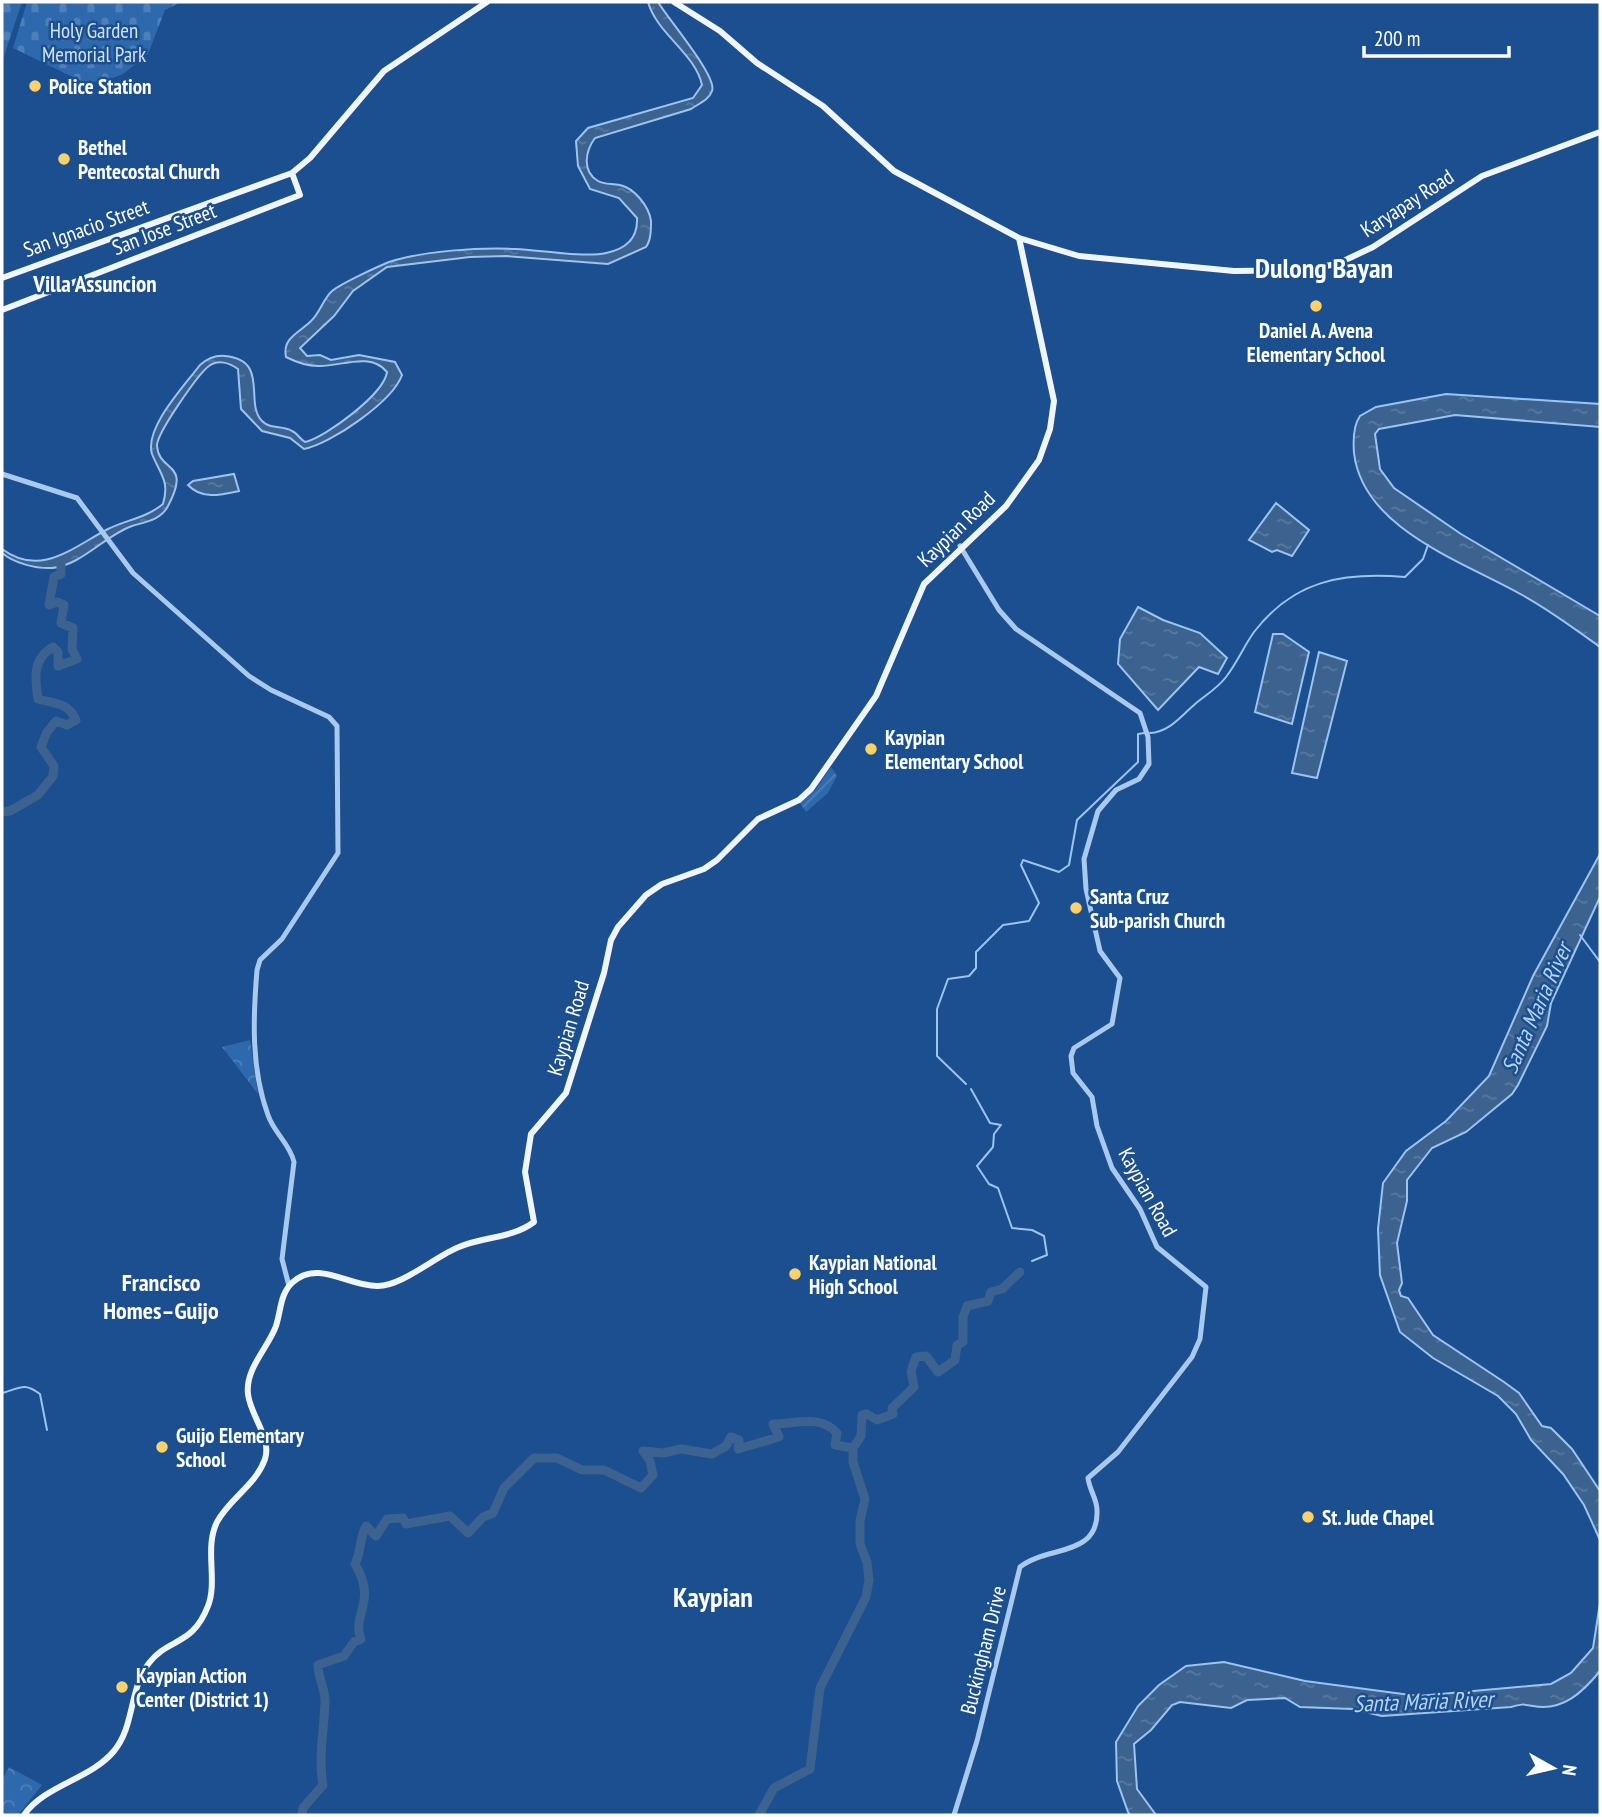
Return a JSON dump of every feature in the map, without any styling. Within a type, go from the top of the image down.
[{"type":"main road","name":"San Ignacio Street","points":[[2,278],[292,173],[305,163],[384,71],[487,2]]},
{"type":"main road","name":"Karyapay Road","points":[[674,2],[720,31],[757,63],[823,106],[894,171],[1019,238],[1079,256],[1234,271],[1302,270],[1337,264],[1373,247],[1482,176],[1600,132]]},
{"type":"main road","name":"San Jose Street","points":[[2,310],[300,195],[292,173]]},
{"type":"main road","name":"Kaypian Road","points":[[289,1286],[299,1277],[316,1272],[378,1286],[387,1284],[457,1248],[513,1234],[534,1222],[525,1172],[531,1134],[566,1093],[604,973],[611,940],[618,927],[646,895],[662,884],[704,869],[717,860],[758,819],[799,800],[811,789],[876,696],[924,583],[960,546],[1006,506],[1039,460],[1053,416],[1054,401],[1019,238]]},
{"type":"main road","points":[[24,1815],[48,1795],[110,1756],[125,1733],[140,1678],[149,1662],[191,1635],[198,1626],[211,1597],[211,1553],[216,1524],[265,1460],[265,1442],[250,1405],[248,1385],[252,1371],[275,1326],[289,1286]]},
{"type":"street","points":[[2,474],[72,495],[81,502],[113,550],[133,573],[249,676],[271,690],[329,717],[337,726],[338,853],[282,939],[260,960],[257,970],[253,1034],[262,1095],[274,1130],[288,1147],[294,1162],[282,1259],[289,1286]]},
{"type":"street","name":"Kaypian Road","points":[[960,546],[999,610],[1016,629],[1140,713],[1145,724],[1149,764],[1139,779],[1116,790],[1098,811],[1084,859],[1086,889],[1100,951],[1121,978],[1112,1024],[1074,1048],[1071,1064],[1078,1081],[1092,1097],[1101,1141],[1112,1168],[1140,1209],[1157,1247],[1206,1287]]},
{"type":"street","name":"Buckingham Drive","points":[[954,1815],[976,1741],[1020,1567],[1084,1544],[1091,1535],[1097,1507],[1088,1478],[1118,1452],[1192,1357],[1199,1339],[1206,1287]]},
{"type":"green space","points":[[2,2],[22,2],[2,62]]},
{"type":"green space","name":"Holy Garden Memorial Park","points":[[27,2],[181,2],[165,10],[148,54],[123,74],[108,80],[85,83],[13,48]]},
{"type":"green space","points":[[831,767],[837,776],[828,793],[806,812],[800,803],[815,790]]},
{"type":"green space","points":[[250,1040],[258,1094],[222,1047]]},
{"type":"green space","points":[[9,1767],[42,1785],[18,1815],[2,1815],[2,1780]]},
{"type":"water","points":[[648,2],[658,2],[708,74],[712,91],[706,99],[691,109],[595,138],[589,148],[587,166],[593,177],[601,182],[625,187],[640,198],[647,209],[651,228],[646,247],[608,264],[506,256],[470,257],[387,267],[353,291],[334,316],[300,348],[307,356],[320,355],[331,360],[359,355],[395,362],[402,375],[396,385],[387,397],[360,420],[329,439],[304,449],[290,438],[262,431],[241,409],[238,369],[224,363],[213,364],[188,391],[159,439],[159,454],[176,474],[177,481],[165,511],[152,520],[112,536],[63,566],[32,566],[2,553],[2,549],[30,561],[56,557],[163,504],[165,483],[152,454],[154,432],[176,395],[200,365],[212,358],[225,356],[239,359],[247,365],[254,383],[257,413],[262,421],[269,426],[292,431],[305,442],[326,432],[353,413],[376,392],[387,372],[372,362],[363,361],[314,366],[286,357],[285,350],[289,340],[314,318],[332,291],[360,275],[403,258],[469,249],[597,254],[625,246],[633,237],[637,218],[619,198],[590,189],[578,166],[576,141],[588,128],[693,98],[702,85],[692,63],[659,24]]},
{"type":"water","points":[[1446,394],[1600,404],[1600,427],[1455,415],[1379,429],[1375,434],[1380,469],[1394,488],[1461,534],[1600,616],[1600,647],[1534,602],[1420,541],[1376,503],[1361,480],[1354,453],[1355,429],[1360,416],[1376,407]]},
{"type":"water","points":[[234,474],[239,491],[206,495],[188,485],[193,481]]},
{"type":"water","points":[[1276,503],[1309,530],[1292,556],[1277,550],[1272,552],[1249,540]]},
{"type":"water","points":[[1138,607],[1163,620],[1200,633],[1227,658],[1218,674],[1199,667],[1158,710],[1118,664],[1120,639]]},
{"type":"water","points":[[1273,634],[1283,634],[1309,652],[1292,724],[1255,712]]},
{"type":"water","points":[[1319,652],[1347,661],[1317,778],[1292,773]]},
{"type":"water","name":"Santa Maria River","points":[[1600,854],[1600,897],[1551,1003],[1547,1026],[1518,1085],[1512,1094],[1466,1132],[1432,1148],[1407,1180],[1407,1201],[1397,1243],[1401,1296],[1408,1298],[1433,1335],[1519,1393],[1542,1426],[1551,1428],[1572,1449],[1600,1491],[1600,1540],[1584,1505],[1563,1474],[1531,1440],[1516,1414],[1498,1396],[1433,1358],[1400,1332],[1380,1275],[1378,1229],[1383,1183],[1406,1151],[1446,1121],[1489,1076],[1533,976]]},
{"type":"water","name":"Santa Maria River","points":[[1600,1603],[1600,1671],[1571,1699],[1553,1706],[1522,1705],[1382,1716],[1352,1709],[1300,1707],[1285,1698],[1247,1700],[1231,1708],[1180,1702],[1172,1705],[1151,1730],[1134,1744],[1137,1789],[1156,1815],[1130,1815],[1128,1812],[1117,1781],[1116,1742],[1138,1706],[1159,1685],[1186,1666],[1224,1662],[1305,1681],[1418,1696],[1551,1684],[1571,1673],[1593,1648]]},
{"type":"waterway","points":[[1150,733],[1169,727],[1219,685],[1254,632],[1286,601],[1303,590],[1341,578],[1405,577],[1423,559],[1428,545]]},
{"type":"waterway","points":[[2,812],[10,811],[38,795],[53,776],[54,766],[41,747],[47,732],[56,721],[67,725],[76,720],[65,707],[38,699],[36,684],[38,663],[53,647],[58,652],[58,666],[77,659],[72,649],[73,628],[61,623],[64,605],[57,602],[49,605],[54,577],[61,574],[61,561]]},
{"type":"waterway","points":[[966,1084],[937,1056],[937,1009],[948,979],[969,976],[976,968],[976,952],[1003,925],[1029,921],[1039,903],[1021,865],[1023,860],[1059,872],[1069,865],[1077,820],[1138,762],[1138,734],[1144,733]]},
{"type":"waterway","name":"Santa Maria River","points":[[1580,935],[1600,962]]},
{"type":"waterway","points":[[971,1089],[990,1123],[1001,1125],[994,1134],[993,1147],[977,1166],[989,1184],[998,1188],[1012,1228],[1032,1230],[1044,1236],[1047,1255],[1032,1261]]},
{"type":"waterway","points":[[759,1815],[774,1788],[810,1769],[820,1688],[866,1597],[869,1580],[867,1562],[860,1544],[860,1521],[865,1499],[853,1462],[853,1448],[861,1436],[862,1415],[867,1414],[877,1420],[893,1414],[892,1408],[914,1387],[911,1371],[916,1357],[926,1356],[938,1372],[955,1360],[957,1345],[963,1342],[963,1317],[967,1306],[988,1301],[991,1292],[1002,1289],[1020,1272]]},
{"type":"waterway","points":[[2,1393],[25,1387],[40,1394],[47,1430]]},
{"type":"waterway","points":[[302,1815],[303,1808],[323,1785],[321,1754],[325,1698],[318,1665],[344,1656],[354,1642],[361,1639],[359,1623],[364,1588],[355,1564],[366,1526],[376,1536],[387,1519],[403,1518],[406,1524],[450,1516],[468,1533],[483,1517],[493,1513],[504,1488],[534,1458],[557,1458],[582,1470],[604,1470],[641,1488],[653,1475],[650,1461],[643,1451],[663,1453],[681,1449],[712,1454],[726,1446],[731,1437],[739,1440],[738,1449],[779,1437],[773,1424],[807,1421],[823,1424],[837,1433],[835,1445],[853,1448]]},
{"type":"place","name":"Police Station","points":[[35,86]]},
{"type":"place","name":"Bethel Pentecostal Church","points":[[64,159]]},
{"type":"place","name":"Daniel A. Avena Elementary School","points":[[1316,306]]},
{"type":"place","name":"Kaypian Elementary School","points":[[871,749]]},
{"type":"place","name":"Santa Cruz Sub-parish Church","points":[[1076,908]]},
{"type":"place","name":"Kaypian National High School","points":[[795,1274]]},
{"type":"place","name":"Guijo Elementary School","points":[[162,1447]]},
{"type":"place","name":"St. Jude Chapel","points":[[1308,1517]]},
{"type":"place","name":"Kaypian Action Center (District 1)","points":[[122,1687]]},
{"type":"district","name":"Dulong Bayan","points":[[1324,267]]},
{"type":"district","name":"Villa Assuncion","points":[[95,283]]},
{"type":"district","name":"Francisco Homes–Guijo","points":[[161,1296]]},
{"type":"district","name":"Kaypian","points":[[713,1596]]}]
